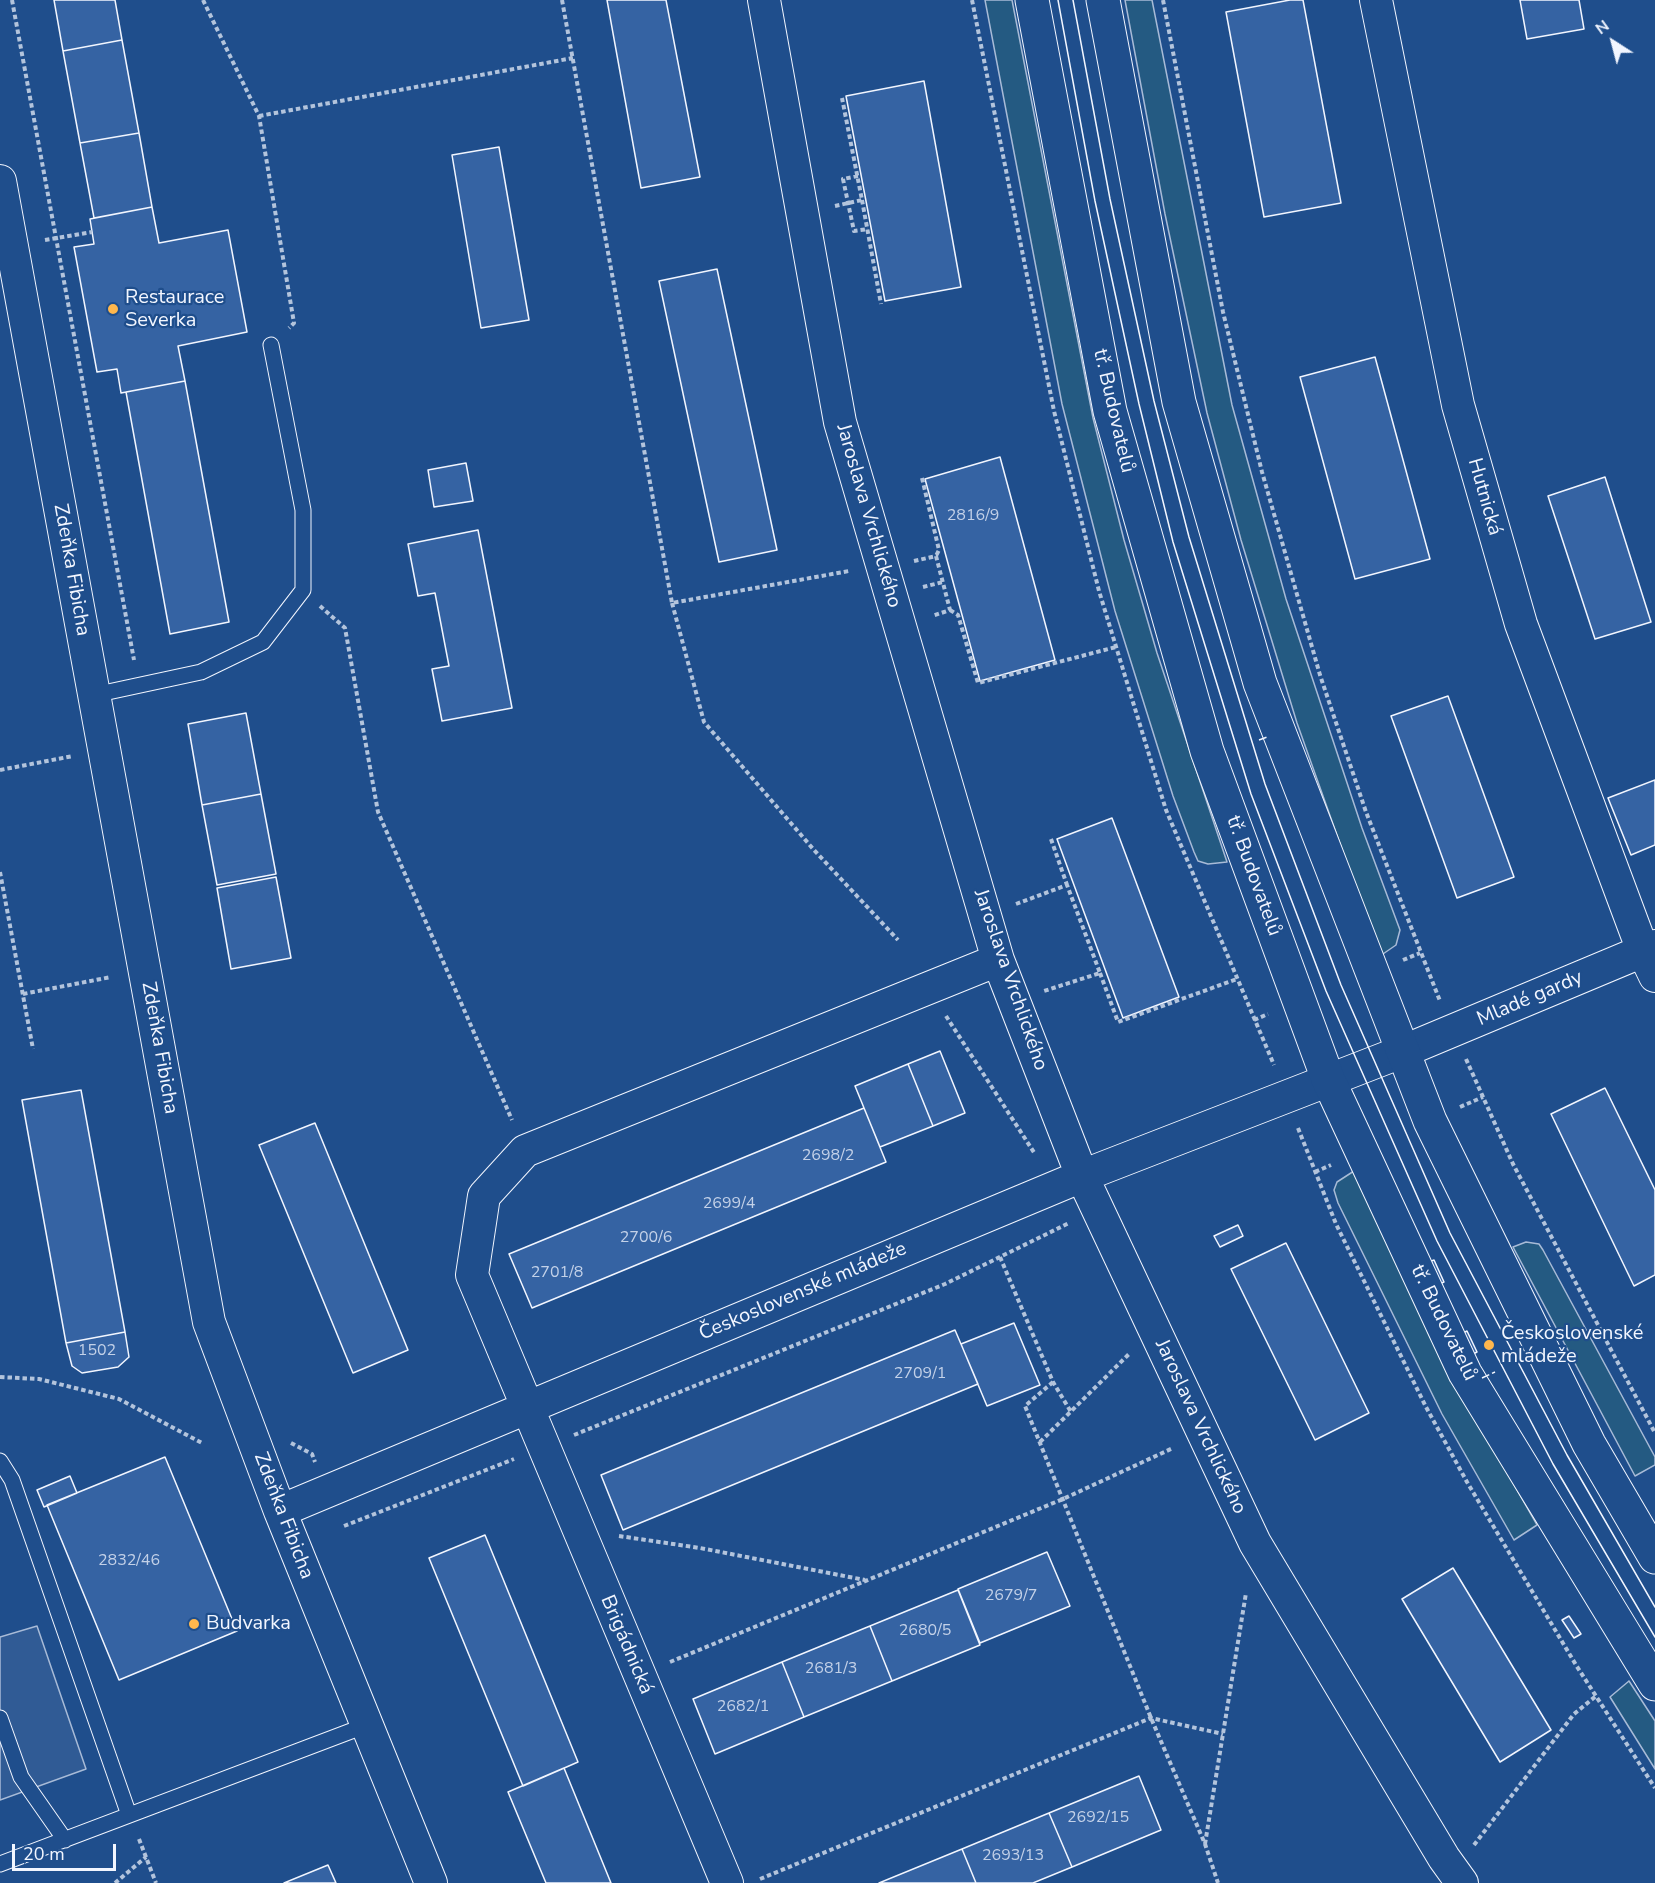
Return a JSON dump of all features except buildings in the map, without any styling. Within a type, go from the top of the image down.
[{"type":"street","name":"Jaroslava Vrchlického","points":[[764,0],[840,422],[893,564],[998,960],[1082,1176],[1255,1543],[1444,1858],[1462,1883]]},
{"type":"street","name":"tř. Budovatelů","points":[[1032,0],[1110,411],[1207,751],[1328,1078],[1465,1373],[1655,1684]]},
{"type":"street","points":[[1103,0],[1179,402],[1260,683],[1430,1121],[1584,1433],[1655,1557]]},
{"type":"street","name":"Hutnická","points":[[1376,0],[1458,405],[1521,624],[1651,958]]},
{"type":"street","name":"Zdeňka Fibicha","points":[[0,181],[11,309],[94,695],[209,1323],[280,1511],[431,1883]]},
{"type":"street","name":"Mladé gardy","points":[[1328,1078],[1651,958]]},
{"type":"street","points":[[525,1151],[998,960]]},
{"type":"street","name":"Československé mládeže","points":[[280,1511],[1082,1176],[1328,1078]]},
{"type":"street","name":"Brigádnická","points":[[525,1151],[484,1196],[472,1275],[727,1883]]},
{"type":"lane","points":[[94,695],[201,672],[263,642],[303,590],[303,510],[271,345]]},
{"type":"lane","points":[[0,1461],[12,1480],[129,1815]]},
{"type":"lane","points":[[0,1718],[21,1777],[65,1840]]},
{"type":"lane","points":[[0,1864],[367,1725]]},
{"type":"path","points":[[12,0],[138,686]]},
{"type":"path","points":[[203,0],[259,116],[294,323],[271,345]]},
{"type":"path","points":[[562,0],[672,603],[704,722],[814,850],[898,940]]},
{"type":"path","points":[[972,0],[1054,411],[1093,570],[1166,810],[1278,1074]]},
{"type":"path","points":[[1163,0],[1223,312],[1262,472],[1320,675],[1362,802],[1442,1007]]},
{"type":"path","points":[[259,116],[573,58]]},
{"type":"path","points":[[842,98],[881,304]]},
{"type":"path","points":[[858,176],[843,179],[847,203],[854,231],[868,229]]},
{"type":"path","points":[[827,207],[862,200]]},
{"type":"path","points":[[922,478],[939,550],[936,556],[951,610],[958,615],[978,682],[1116,647]]},
{"type":"path","points":[[672,603],[936,556]]},
{"type":"path","points":[[303,590],[345,628],[378,812],[525,1151]]},
{"type":"path","points":[[921,619],[951,610]]},
{"type":"path","points":[[0,770],[104,750]]},
{"type":"path","points":[[1051,839],[1118,1022],[1237,979]]},
{"type":"path","points":[[0,872],[33,1049]]},
{"type":"path","points":[[1015,904],[1066,885]]},
{"type":"path","points":[[23,994],[145,971]]},
{"type":"path","points":[[1033,995],[1100,972]]},
{"type":"path","points":[[943,1011],[1035,1154]]},
{"type":"path","points":[[1462,1051],[1569,1273],[1655,1433]]},
{"type":"path","points":[[1455,1109],[1483,1097]]},
{"type":"path","points":[[1296,1122],[1336,1224],[1421,1397],[1467,1482],[1596,1696],[1655,1788]]},
{"type":"path","points":[[344,1526],[945,1284],[1073,1222]]},
{"type":"path","points":[[1000,1257],[1053,1382],[1071,1412]]},
{"type":"path","points":[[1040,1442],[1154,1330]]},
{"type":"path","points":[[0,1377],[39,1379],[118,1399],[202,1443]]},
{"type":"path","points":[[1053,1382],[1025,1406],[1151,1718],[1205,1844],[1218,1883]]},
{"type":"path","points":[[638,1675],[1063,1499],[1203,1434]]},
{"type":"path","points":[[282,1445],[291,1443],[312,1454],[318,1470]]},
{"type":"path","points":[[611,1535],[700,1548],[866,1581]]},
{"type":"path","points":[[1205,1844],[1255,1543]]},
{"type":"path","points":[[1469,1851],[1574,1714],[1596,1696]]},
{"type":"path","points":[[752,1883],[1151,1718],[1223,1734]]},
{"type":"path","points":[[129,1815],[156,1883]]},
{"type":"path","points":[[115,1883],[146,1857]]},
{"type":"shaded area","points":[[985,0],[1012,0],[1093,418],[1124,540],[1157,653],[1227,862],[1208,864],[1198,861],[1173,796],[1115,611],[1062,404]]},
{"type":"shaded area","points":[[1125,0],[1152,0],[1232,405],[1286,599],[1362,828],[1400,930],[1396,945],[1380,956],[1297,723],[1241,540],[1207,413],[1165,214]]},
{"type":"shaded area","points":[[1354,1171],[1460,1390],[1537,1525],[1514,1540],[1442,1414],[1338,1203],[1334,1190],[1337,1182]]},
{"type":"shaded area","points":[[1526,1242],[1539,1244],[1543,1250],[1655,1457],[1655,1465],[1635,1476],[1513,1247]]},
{"type":"shaded area","points":[[37,1626],[86,1769],[0,1800],[0,1637]]},
{"type":"shaded area","points":[[1629,1681],[1655,1721],[1655,1769],[1610,1697]]},
{"type":"tram line","points":[[1058,0],[1095,201],[1139,404],[1173,542],[1251,794],[1326,991],[1437,1241],[1553,1464],[1655,1637]]},
{"type":"tram line","points":[[1073,0],[1110,199],[1154,401],[1189,537],[1265,784],[1341,985],[1450,1233],[1567,1455],[1655,1607]]},
{"type":"fence","points":[[1259,740],[1267,737]]},
{"type":"fence","points":[[1482,1378],[1495,1372]]},
{"type":"place","name":"Restaurace Severka","points":[[113,309]]},
{"type":"place","name":"Československé mládeže","points":[[1489,1345]]},
{"type":"place","name":"Budvarka","points":[[194,1624]]}]
